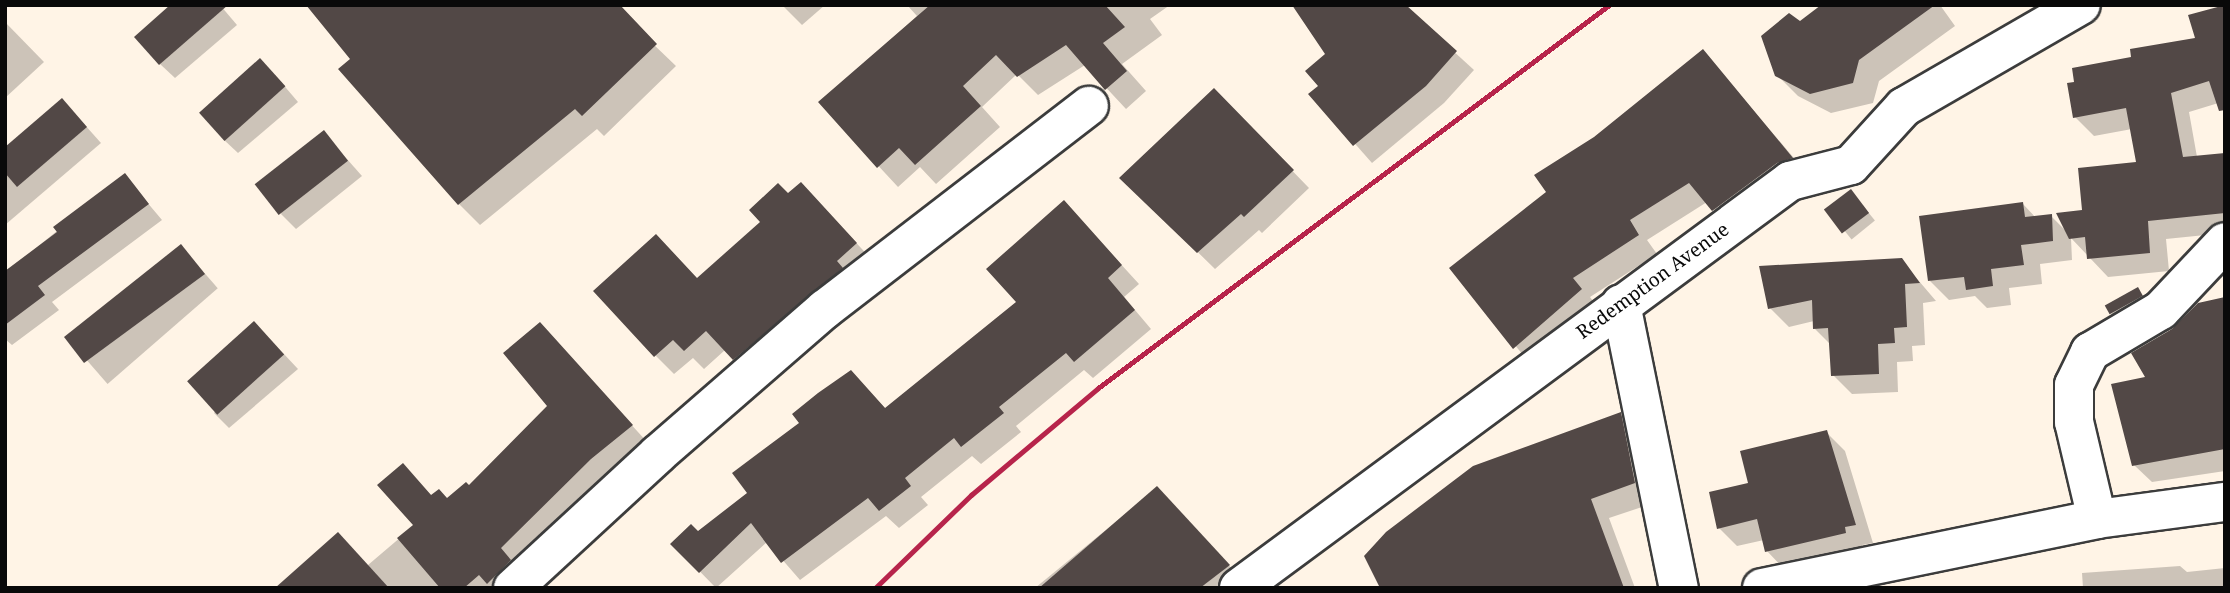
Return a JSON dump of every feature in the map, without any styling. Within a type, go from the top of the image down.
[{"type":"street","name":"Redemption Avenue","points":[[1239,588],[1790,181],[1851,165],[1904,107],[2081,5]]},
{"type":"street","points":[[513,588],[657,454],[825,309],[1089,106]]},
{"type":"street","points":[[2097,519],[2074,422],[2074,385],[2090,352],[2161,310],[2225,242]]},
{"type":"street","points":[[1621,304],[1679,588]]},
{"type":"street","points":[[1762,588],[2097,519],[2225,502]]},
{"type":"building","points":[[170,5],[228,5],[159,65],[134,37]]},
{"type":"building","points":[[306,5],[620,5],[657,44],[582,116],[575,109],[458,205],[338,69],[350,59]]},
{"type":"building","points":[[930,5],[1105,5],[1125,27],[1103,43],[1127,71],[1105,90],[1066,45],[1017,77],[996,55],[963,86],[981,106],[915,165],[899,148],[877,168],[818,102]]},
{"type":"building","points":[[1292,5],[1406,5],[1457,51],[1426,86],[1353,146],[1308,94],[1318,86],[1305,71],[1325,54]]},
{"type":"building","points":[[1821,5],[1935,5],[1859,60],[1853,83],[1810,94],[1775,76],[1761,36],[1789,13],[1800,21]]},
{"type":"building","points":[[2225,5],[2225,110],[2219,111],[2209,81],[2171,93],[2183,157],[2225,153],[2225,213],[2148,221],[2150,253],[2087,259],[2085,237],[2069,239],[2056,213],[2082,210],[2078,168],[2136,162],[2126,108],[2073,118],[2067,83],[2074,82],[2072,68],[2131,57],[2130,49],[2195,38],[2188,15]]},
{"type":"building","points":[[1703,49],[1793,158],[1777,163],[1712,211],[1689,183],[1630,220],[1639,235],[1573,278],[1582,289],[1513,349],[1449,268],[1546,192],[1534,175],[1594,137]]},
{"type":"building","points":[[260,58],[285,86],[224,141],[199,113]]},
{"type":"building","points":[[1214,88],[1294,170],[1244,217],[1241,214],[1197,253],[1119,178]]},
{"type":"building","points":[[62,98],[87,127],[17,187],[5,173],[5,147]]},
{"type":"building","points":[[324,130],[348,161],[279,215],[255,184]]},
{"type":"building","points":[[125,173],[149,204],[38,286],[45,295],[5,325],[5,271],[57,232],[53,227]]},
{"type":"building","points":[[801,182],[857,243],[837,261],[843,268],[733,360],[706,331],[684,351],[673,340],[654,357],[593,291],[656,234],[697,278],[760,222],[749,210],[778,183],[788,193]]},
{"type":"building","points":[[1851,189],[1869,213],[1842,233],[1824,209]]},
{"type":"building","points":[[1064,200],[1122,265],[1108,278],[1135,310],[1074,362],[1066,353],[999,407],[1004,413],[961,447],[954,438],[905,478],[911,486],[879,511],[868,498],[781,563],[751,523],[699,573],[670,544],[691,524],[698,531],[747,493],[732,473],[799,423],[792,414],[818,393],[851,370],[885,408],[1016,302],[986,269]]},
{"type":"building","points":[[2023,202],[2025,217],[2052,214],[2053,241],[2021,245],[2024,265],[1991,269],[1993,286],[1966,290],[1964,277],[1928,281],[1919,216]]},
{"type":"building","points":[[181,244],[205,274],[84,363],[64,337]]},
{"type":"building","points":[[1902,258],[1920,283],[1905,284],[1907,327],[1894,328],[1895,343],[1878,344],[1879,374],[1831,376],[1828,328],[1813,329],[1812,300],[1768,309],[1759,266]]},
{"type":"building","points":[[2138,287],[2143,296],[2110,314],[2105,305]]},
{"type":"building","points":[[2225,297],[2225,449],[2132,466],[2111,384],[2145,377],[2131,353],[2172,329],[2198,303]]},
{"type":"building","points":[[254,321],[284,354],[217,415],[187,381]]},
{"type":"building","points":[[540,322],[633,425],[591,459],[501,548],[511,560],[487,584],[479,575],[464,588],[440,588],[397,538],[413,525],[377,485],[403,463],[431,495],[439,489],[447,498],[466,482],[469,485],[547,406],[503,353]]},
{"type":"building","points":[[1621,412],[1635,483],[1591,499],[1624,588],[1380,588],[1364,556],[1386,532],[1473,466]]},
{"type":"building","points":[[1827,430],[1856,525],[1845,527],[1846,533],[1765,552],[1757,519],[1717,529],[1709,492],[1748,483],[1740,451]]},
{"type":"building","points":[[1157,486],[1230,565],[1200,588],[1039,588]]},
{"type":"building","points":[[338,532],[389,588],[275,588]]},
{"type":"railway","points":[[875,588],[971,495],[1098,388],[1609,5]]}]
